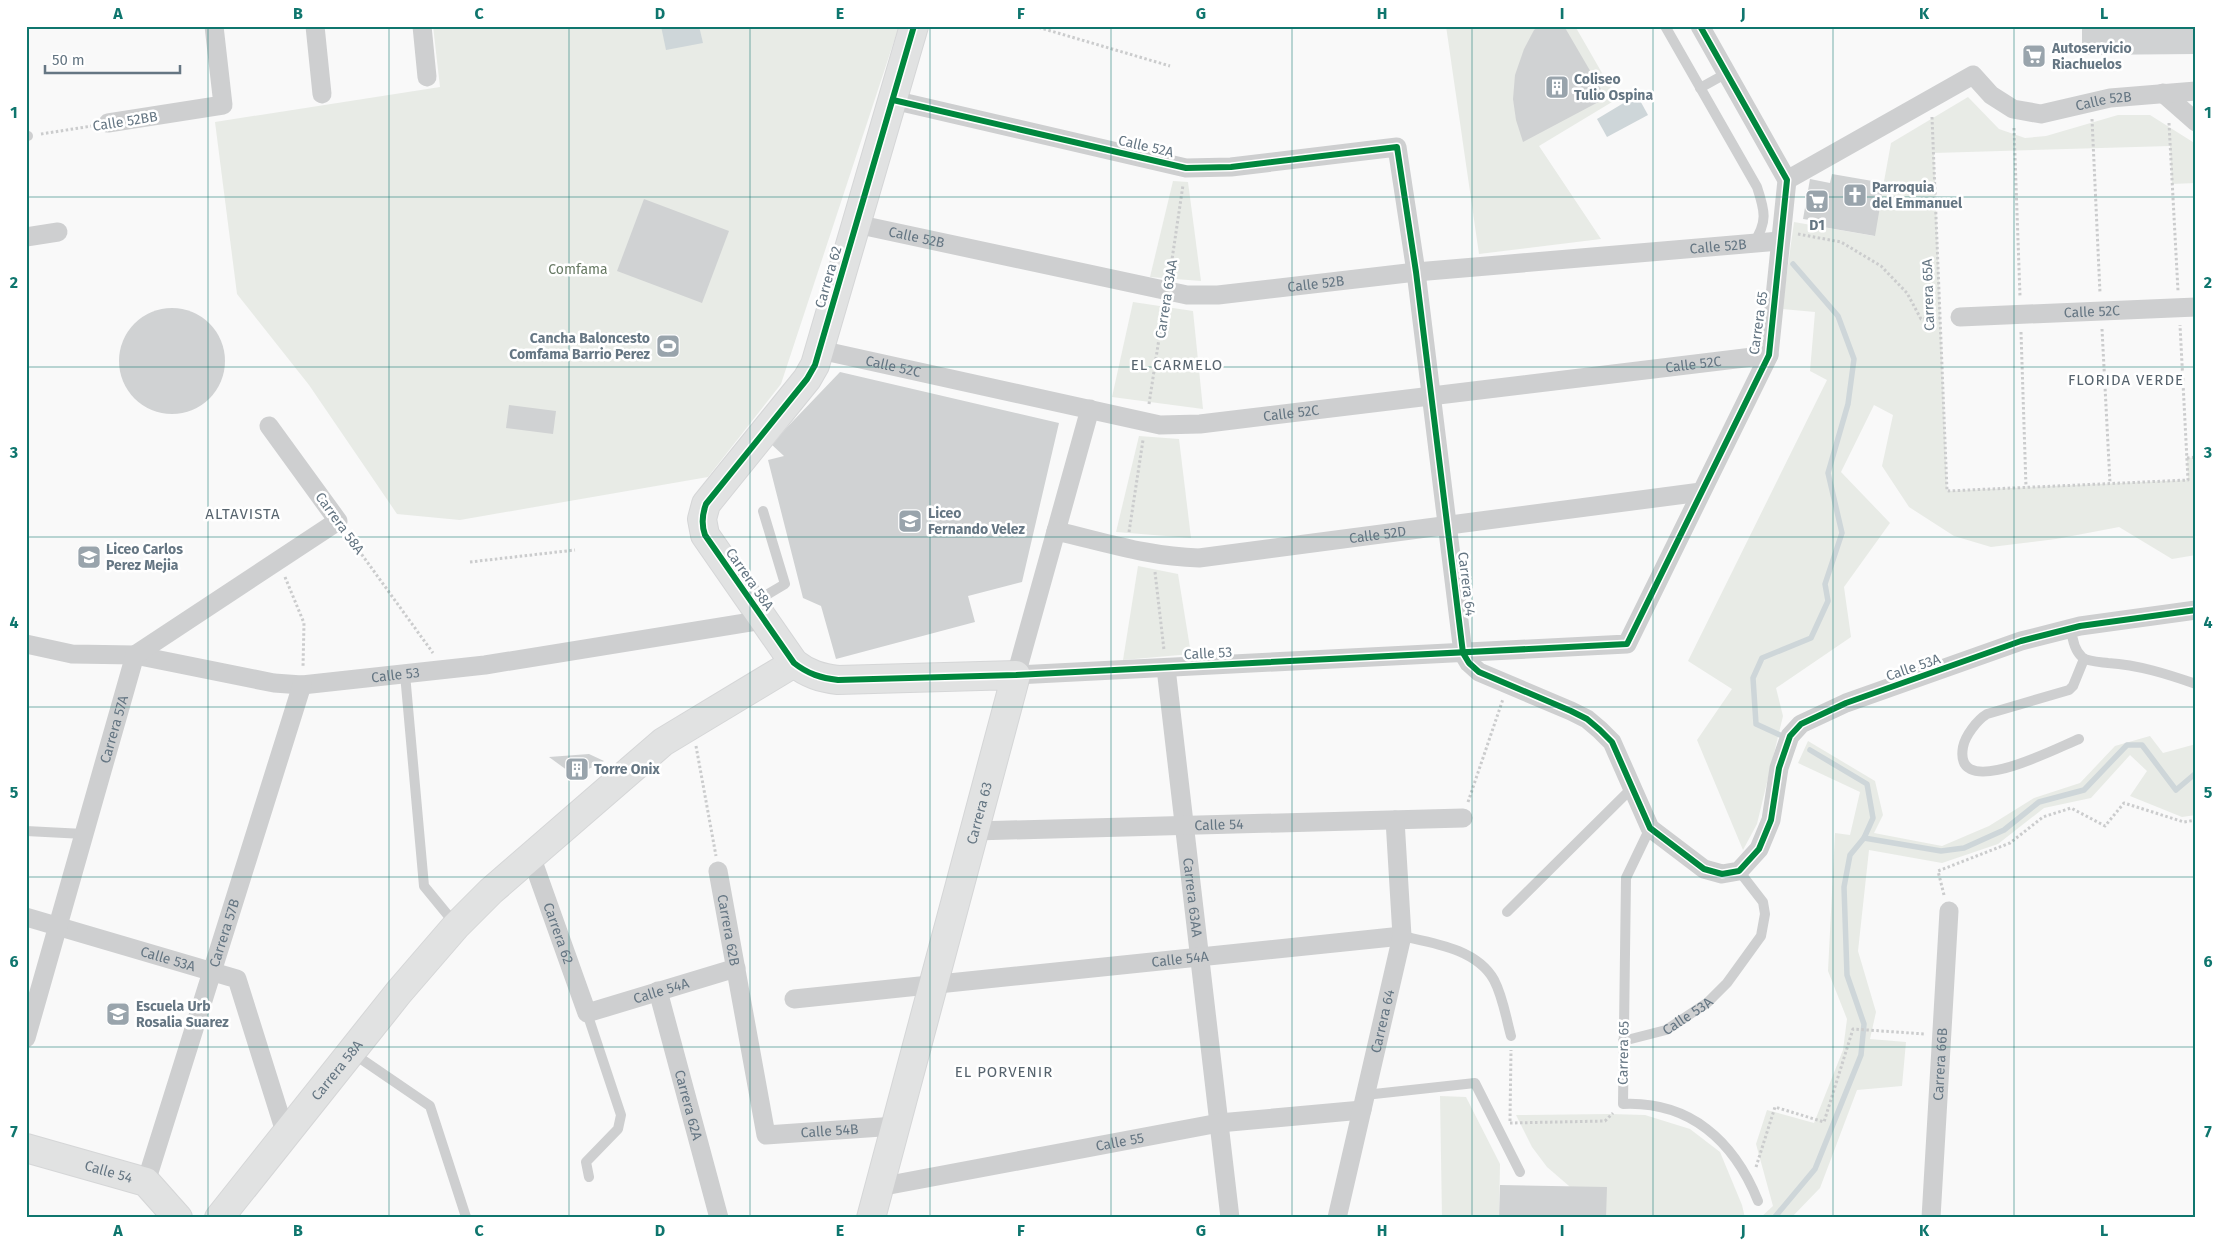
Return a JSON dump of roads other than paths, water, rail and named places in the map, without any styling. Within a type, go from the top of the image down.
[{"type":"street","name":"Calle 52BB","points":[[108,124],[223,105],[214,26]]},
{"type":"street","points":[[315,26],[322,94]]},
{"type":"street","points":[[422,26],[427,77]]},
{"type":"street","name":"Carrera 62","points":[[706,504],[807,379],[816,365],[914,26]]},
{"type":"street","points":[[1700,26],[1787,180]]},
{"type":"street","name":"Calle 52B","points":[[1787,180],[1973,75],[1996,99],[2013,110],[2026,113],[2041,114],[2110,98],[2196,91]]},
{"type":"street","points":[[2163,93],[2196,122]]},
{"type":"street","name":"Calle 52A","points":[[892,100],[1186,168],[1230,167],[1397,147]]},
{"type":"street","name":"Carrera 64","points":[[1397,147],[1416,272],[1463,653]]},
{"type":"street","name":"Carrera 65","points":[[1627,644],[1769,355],[1787,180]]},
{"type":"street","name":"Calle 52B","points":[[856,224],[1187,295],[1218,295],[1416,272],[1753,244],[1781,236]]},
{"type":"street","points":[[26,237],[58,232]]},
{"type":"street","name":"Calle 52C","points":[[1960,317],[2196,306]]},
{"type":"street","name":"Calle 52C","points":[[820,350],[1160,425],[1200,424],[1769,355]]},
{"type":"street","name":"Carrera 63","points":[[871,1218],[1016,675],[1090,409]]},
{"type":"street","name":"Carrera 58A","points":[[135,655],[338,521],[269,426]]},
{"type":"street","name":"Calle 52D","points":[[1056,530],[1152,554],[1199,558],[1701,492]]},
{"type":"street","name":"Carrera 58A","points":[[219,1218],[399,992],[456,926],[531,856],[645,756],[663,742],[794,663],[705,535],[702,519],[706,504]]},
{"type":"street","name":"Calle 53A","points":[[1739,871],[1759,849],[1771,820],[1779,768],[1790,736],[1801,724],[1846,703],[2022,641],[2071,628],[2196,610]]},
{"type":"street","name":"Calle 53","points":[[26,644],[72,654],[135,655],[274,683],[302,684],[485,665],[758,612]]},
{"type":"street","name":"Calle 53","points":[[794,663],[805,672],[822,679],[838,680],[1016,675],[1627,644]]},
{"type":"street","points":[[1463,653],[1469,663],[1479,672],[1571,710],[1594,724],[1612,742],[1650,828],[1704,869],[1722,874],[1739,871]]},
{"type":"street","name":"Carrera 57A","points":[[26,1038],[135,655]]},
{"type":"street","name":"Carrera 63AA","points":[[1166,668],[1230,1218]]},
{"type":"street","name":"Carrera 57B","points":[[146,1182],[302,684]]},
{"type":"street","name":"Calle 54","points":[[975,831],[1463,818]]},
{"type":"street","name":"Carrera 64","points":[[1337,1218],[1402,936],[1395,820]]},
{"type":"street","name":"Carrera 62","points":[[531,856],[587,1013]]},
{"type":"street","name":"Carrera 62B","points":[[718,871],[766,1135]]},
{"type":"street","name":"Carrera 66B","points":[[1931,1218],[1949,911]]},
{"type":"street","name":"Calle 53A","points":[[26,917],[237,979],[286,1135]]},
{"type":"street","name":"Calle 54A","points":[[794,999],[1402,936]]},
{"type":"street","name":"Calle 54A","points":[[587,1013],[736,968]]},
{"type":"street","name":"Carrera 62A","points":[[658,991],[719,1218]]},
{"type":"street","name":"Calle 55","points":[[879,1187],[1220,1123],[1363,1103]]},
{"type":"street","name":"Calle 54B","points":[[766,1135],[896,1126]]},
{"type":"street","name":"Calle 54","points":[[26,1148],[146,1182],[178,1218]]},
{"type":"lane","points":[[1665,26],[1757,187],[1764,207],[1764,220],[1761,232],[1753,244]]},
{"type":"lane","points":[[1700,88],[1727,73]]},
{"type":"lane","points":[[758,612],[785,584],[763,511]]},
{"type":"lane","points":[[2071,628],[2073,641],[2078,653],[2084,659],[2157,671],[2196,684]]},
{"type":"lane","points":[[2079,739],[2003,769],[1986,773],[1973,772],[1966,768],[1963,763],[1964,743],[1979,718],[1986,714],[2069,690],[2073,686],[2084,659]]},
{"type":"lane","points":[[405,674],[424,886],[456,926]]},
{"type":"lane","points":[[1507,912],[1633,788]]},
{"type":"lane","name":"Carrera 65","points":[[1650,828],[1626,878],[1623,1104],[1643,1103],[1671,1108],[1711,1133],[1731,1152],[1751,1184],[1758,1201]]},
{"type":"lane","points":[[26,831],[84,834]]},
{"type":"lane","name":"Calle 53A","points":[[1624,1041],[1666,1030],[1707,1003],[1727,983],[1761,936],[1765,914],[1763,902],[1739,871]]},
{"type":"lane","name":"Calle 54A","points":[[1402,936],[1443,945],[1480,964],[1494,980],[1511,1036]]},
{"type":"lane","points":[[587,1013],[621,1115],[618,1129],[586,1162],[589,1177]]},
{"type":"lane","points":[[351,1052],[430,1106],[466,1217]]},
{"type":"lane","name":"Calle 55","points":[[1363,1103],[1475,1083],[1520,1172]]},
{"type":"waterway","points":[[1780,735],[1756,724],[1753,678],[1762,658],[1811,638],[1828,601],[1825,584],[1842,533],[1828,473],[1848,404],[1854,359],[1838,316],[1793,264]]},
{"type":"waterway","points":[[1864,838],[1941,851],[1964,848],[2004,830],[2039,802],[2084,790],[2127,745],[2142,745],[2176,790],[2196,773]]},
{"type":"waterway","points":[[1774,1218],[1815,1169],[1861,1055],[1864,1024],[1847,975],[1844,887],[1850,855],[1864,838],[1873,818],[1867,784],[1810,750]]},
{"type":"place","name":"Autoservicio Riachuelos","points":[[2034,56]]},
{"type":"place","name":"Coliseo Tulio Ospina","points":[[1557,87]]},
{"type":"place","name":"Parroquia del Emmanuel","points":[[1855,195]]},
{"type":"place","name":"D1","points":[[1817,201]]},
{"type":"place","name":"Cancha Baloncesto Comfama Barrio Perez","points":[[668,346]]},
{"type":"place","name":"Liceo Fernando Velez","points":[[910,521]]},
{"type":"place","name":"Liceo Carlos Perez Mejia","points":[[89,557]]},
{"type":"place","name":"Torre Onix","points":[[577,769]]},
{"type":"place","name":"Escuela Urb Rosalia Suarez","points":[[118,1014]]},
{"type":"district","name":"EL CARMELO","points":[[1177,365]]},
{"type":"district","name":"FLORIDA VERDE","points":[[2126,380]]},
{"type":"district","name":"ALTAVISTA","points":[[243,514]]},
{"type":"district","name":"EL PORVENIR","points":[[1004,1072]]},
{"type":"park label","name":"Comfama","points":[[578,269]]}]
